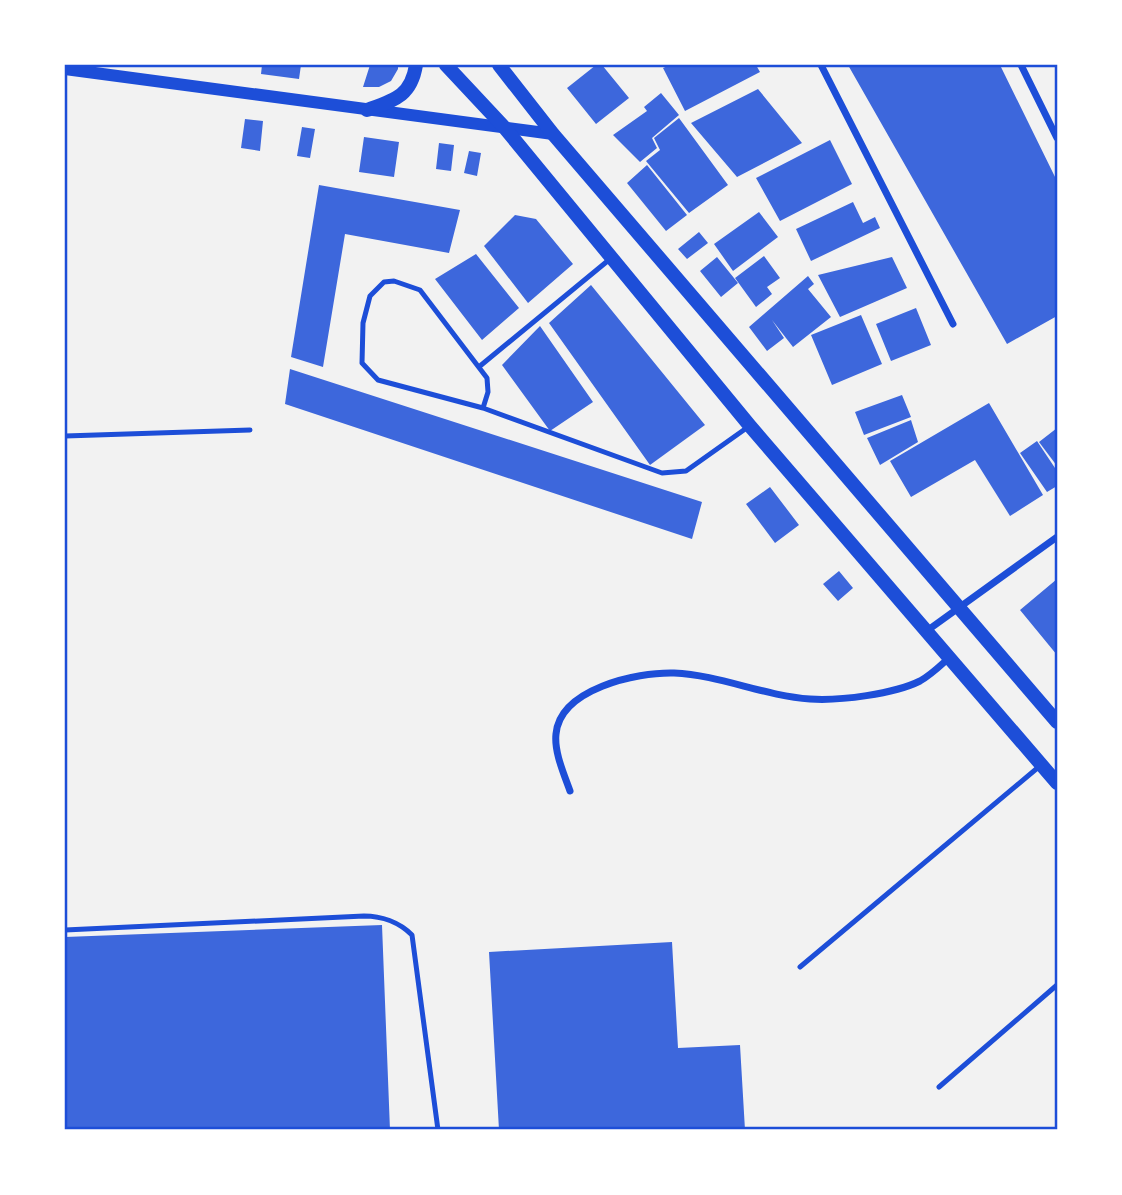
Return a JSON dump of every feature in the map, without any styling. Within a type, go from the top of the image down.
[{"type":"main road","points":[[367,110],[396,99],[410,88],[416,65]]},
{"type":"main road","points":[[446,65],[504,127],[750,426],[1057,783]]},
{"type":"main road","points":[[499,65],[553,134],[1057,722]]},
{"type":"street","points":[[821,65],[953,324]]},
{"type":"street","points":[[1021,65],[1057,138]]},
{"type":"street","points":[[65,69],[553,134]]},
{"type":"street","points":[[928,630],[1057,537]]},
{"type":"street","points":[[570,791],[555,737],[558,720],[573,700],[612,682],[672,673],[812,699],[880,693],[903,686],[921,680],[950,657]]},
{"type":"lane","points":[[480,366],[611,258]]},
{"type":"lane","points":[[483,408],[488,391],[487,379],[480,366],[419,290],[394,281],[384,282],[370,296],[360,346],[362,363],[378,380],[483,408],[662,473],[686,471],[750,426]]},
{"type":"lane","points":[[65,436],[250,430]]},
{"type":"lane","points":[[800,967],[1041,765]]},
{"type":"lane","points":[[65,930],[377,916],[407,930],[412,935],[438,1130]]},
{"type":"lane","points":[[939,1087],[1057,985]]},
{"type":"building","points":[[262,65],[301,65],[299,79],[261,74]]},
{"type":"building","points":[[370,65],[398,65],[398,69],[391,81],[379,87],[363,87]]},
{"type":"building","points":[[596,65],[602,65],[629,98],[596,124],[567,88]]},
{"type":"building","points":[[670,65],[756,65],[760,72],[685,111],[663,68]]},
{"type":"building","points":[[848,65],[1000,65],[1057,181],[1057,316],[1007,344]]},
{"type":"building","points":[[758,89],[802,143],[737,177],[691,123]]},
{"type":"building","points":[[661,93],[679,115],[652,138],[657,148],[640,162],[613,135],[647,111],[644,107]]},
{"type":"building","points":[[679,118],[728,185],[689,213],[646,161],[660,150],[654,138]]},
{"type":"building","points":[[245,119],[263,121],[260,151],[241,148]]},
{"type":"building","points":[[302,127],[315,129],[310,158],[297,156]]},
{"type":"building","points":[[364,137],[399,142],[394,177],[359,172]]},
{"type":"building","points":[[830,140],[852,184],[780,221],[756,178]]},
{"type":"building","points":[[439,143],[454,145],[451,171],[436,169]]},
{"type":"building","points":[[469,151],[481,153],[477,176],[464,173]]},
{"type":"building","points":[[647,165],[687,215],[666,231],[627,183]]},
{"type":"building","points":[[319,185],[460,210],[449,253],[345,234],[323,367],[291,357]]},
{"type":"building","points":[[853,202],[863,223],[875,217],[880,228],[811,261],[796,229]]},
{"type":"building","points":[[759,212],[778,237],[733,271],[714,244]]},
{"type":"building","points":[[515,215],[536,219],[573,264],[528,303],[484,246]]},
{"type":"building","points":[[699,232],[708,243],[687,259],[678,249]]},
{"type":"building","points":[[476,254],[519,308],[482,340],[435,279]]},
{"type":"building","points":[[764,256],[780,278],[767,287],[772,294],[756,307],[735,278]]},
{"type":"building","points":[[717,257],[738,283],[721,297],[700,271]]},
{"type":"building","points":[[892,257],[907,288],[840,317],[818,275]]},
{"type":"building","points":[[808,276],[814,284],[808,289],[831,317],[793,347],[772,320],[784,338],[767,351],[749,327]]},
{"type":"building","points":[[591,285],[705,425],[650,465],[549,323]]},
{"type":"building","points":[[916,308],[931,345],[891,361],[876,324]]},
{"type":"building","points":[[861,315],[882,364],[832,385],[811,335]]},
{"type":"building","points":[[540,326],[593,402],[550,431],[502,365]]},
{"type":"building","points":[[290,369],[702,502],[692,539],[285,404]]},
{"type":"building","points":[[902,395],[911,417],[864,435],[855,412]]},
{"type":"building","points":[[989,403],[1043,495],[1010,516],[975,460],[911,497],[890,461]]},
{"type":"building","points":[[911,420],[918,442],[880,465],[867,438]]},
{"type":"building","points":[[1057,428],[1057,466],[1039,442]]},
{"type":"building","points":[[1037,441],[1057,471],[1057,486],[1047,492],[1020,453]]},
{"type":"building","points":[[770,487],[799,525],[775,543],[746,504]]},
{"type":"building","points":[[839,571],[853,588],[838,601],[823,584]]},
{"type":"building","points":[[1057,579],[1057,655],[1020,610]]},
{"type":"building","points":[[382,925],[390,1130],[65,1130],[65,937]]},
{"type":"building","points":[[672,942],[678,1048],[740,1045],[745,1130],[499,1130],[489,952]]}]
